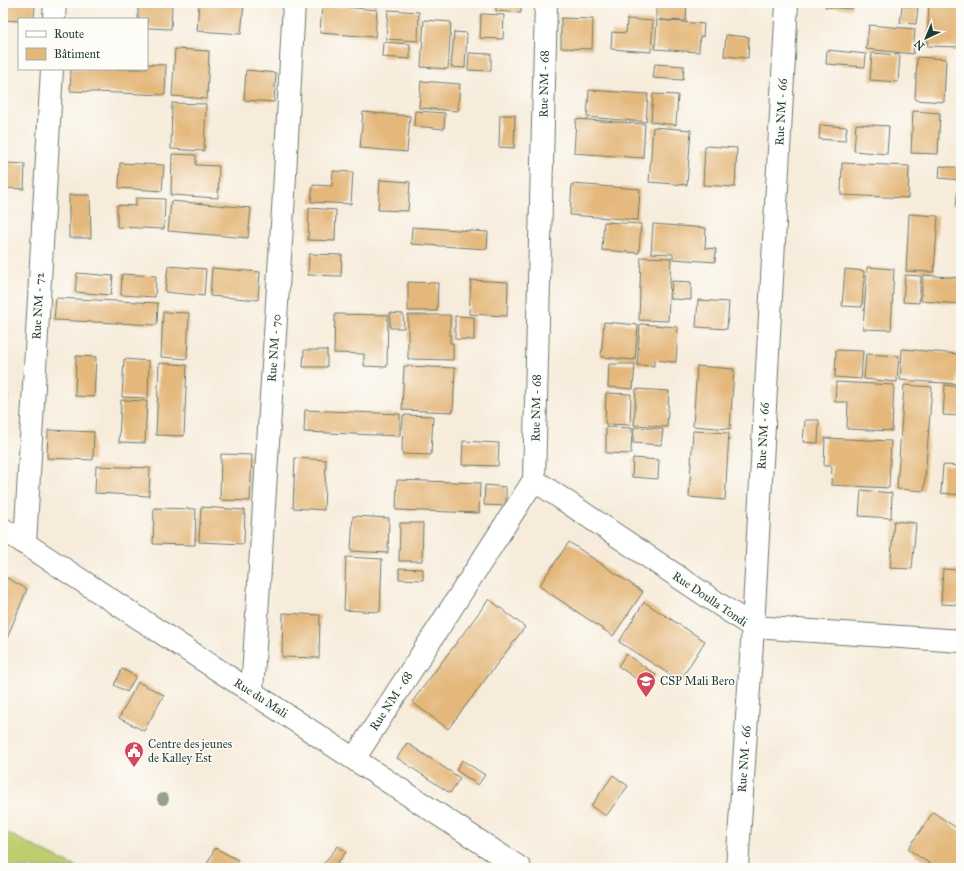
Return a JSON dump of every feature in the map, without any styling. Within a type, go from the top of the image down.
[{"type":"street","points":[[54,18],[55,3]]},
{"type":"street","name":"Rue NM - 70","points":[[252,692],[284,194],[294,3]]},
{"type":"street","name":"Rue NM - 68","points":[[354,759],[534,480],[546,3]]},
{"type":"street","name":"Rue NM - 66","points":[[737,868],[753,627],[787,3]]},
{"type":"street","name":"Rue NM - 72","points":[[25,544],[52,70]]},
{"type":"street","name":"Rue Doulla Tondi","points":[[534,480],[753,627],[961,641]]},
{"type":"street","name":"Rue du Mali","points":[[3,529],[520,868]]},
{"type":"green space","points":[[3,831],[78,868],[3,868]]},
{"type":"building","points":[[3,3],[35,3],[34,18],[18,18],[18,21],[3,20]]},
{"type":"building","points":[[138,3],[172,3],[171,29],[148,28],[148,18],[138,18]]},
{"type":"building","points":[[199,3],[244,4],[241,34],[197,31]]},
{"type":"building","points":[[377,3],[377,6],[353,4]]},
{"type":"building","points":[[461,3],[461,5],[430,4]]},
{"type":"building","points":[[496,3],[521,3],[521,13],[496,11]]},
{"type":"building","points":[[656,3],[687,3],[686,21],[659,20],[704,24],[703,37],[700,36],[699,52],[655,49],[657,20]]},
{"type":"building","points":[[826,3],[853,3],[852,9],[825,7]]},
{"type":"building","points":[[929,3],[961,3],[960,47],[927,46]]},
{"type":"building","points":[[322,5],[377,10],[375,37],[320,33]]},
{"type":"building","points":[[902,6],[918,7],[916,24],[900,23]]},
{"type":"building","points":[[388,10],[419,12],[418,41],[386,39]]},
{"type":"building","points":[[481,14],[504,15],[503,39],[480,38]]},
{"type":"building","points":[[561,18],[593,19],[592,49],[561,48]]},
{"type":"building","points":[[627,19],[653,21],[651,52],[611,49],[612,32],[626,33]]},
{"type":"building","points":[[424,20],[451,22],[448,69],[421,67]]},
{"type":"building","points":[[869,25],[915,29],[913,54],[866,49]]},
{"type":"building","points":[[454,32],[467,33],[465,68],[451,67]]},
{"type":"building","points":[[726,35],[749,37],[748,58],[724,56]]},
{"type":"building","points":[[383,42],[410,44],[410,59],[382,57]]},
{"type":"building","points":[[175,49],[209,51],[207,99],[172,96]]},
{"type":"building","points":[[827,50],[866,54],[865,67],[826,64]]},
{"type":"building","points":[[469,53],[491,54],[491,71],[468,70]]},
{"type":"building","points":[[872,53],[900,55],[898,82],[870,80]]},
{"type":"building","points":[[917,57],[946,59],[944,102],[915,100]]},
{"type":"building","points":[[148,64],[166,65],[165,95],[70,91],[71,70],[148,70]]},
{"type":"building","points":[[655,64],[684,66],[683,80],[653,78]]},
{"type":"building","points":[[246,70],[276,73],[274,102],[244,100]]},
{"type":"building","points":[[421,81],[460,84],[458,111],[419,108]]},
{"type":"building","points":[[3,89],[7,89],[6,120],[3,120]]},
{"type":"building","points":[[589,90],[648,94],[646,122],[587,117]]},
{"type":"building","points":[[653,94],[678,95],[676,125],[651,122]]},
{"type":"building","points":[[172,103],[206,104],[204,151],[171,149]]},
{"type":"building","points":[[415,111],[445,113],[444,129],[414,126]]},
{"type":"building","points":[[913,111],[940,113],[938,154],[911,153]]},
{"type":"building","points":[[363,112],[410,116],[407,152],[360,148]]},
{"type":"building","points":[[500,115],[515,115],[514,148],[499,147]]},
{"type":"building","points":[[576,119],[645,124],[643,158],[574,153]]},
{"type":"building","points":[[856,124],[889,126],[887,154],[854,151]]},
{"type":"building","points":[[820,125],[847,127],[845,141],[819,139]]},
{"type":"building","points":[[653,127],[691,130],[687,185],[649,182]]},
{"type":"building","points":[[705,146],[737,148],[735,187],[703,185]]},
{"type":"building","points":[[172,154],[196,155],[196,165],[219,166],[218,198],[171,195]]},
{"type":"building","points":[[7,163],[25,164],[24,189],[6,188]]},
{"type":"building","points":[[120,163],[164,165],[162,191],[119,188]]},
{"type":"building","points":[[842,163],[909,166],[908,198],[841,195]]},
{"type":"building","points":[[940,166],[961,168],[961,180],[939,178]]},
{"type":"building","points":[[333,171],[353,172],[351,204],[311,202],[313,185],[332,186]]},
{"type":"building","points":[[380,180],[410,182],[408,211],[378,210]]},
{"type":"building","points":[[572,184],[640,189],[638,220],[570,215]]},
{"type":"building","points":[[958,184],[961,185],[961,208],[956,208]]},
{"type":"building","points":[[69,195],[90,195],[91,238],[69,238]]},
{"type":"building","points":[[136,198],[165,199],[164,229],[117,227],[117,205],[136,206]]},
{"type":"building","points":[[171,201],[251,208],[248,238],[168,231]]},
{"type":"building","points":[[309,208],[336,210],[335,241],[308,240]]},
{"type":"building","points":[[909,214],[938,216],[934,272],[906,271]]},
{"type":"building","points":[[604,222],[641,224],[639,253],[602,250]]},
{"type":"building","points":[[653,224],[706,228],[705,248],[716,249],[715,262],[673,259],[673,254],[651,253]]},
{"type":"building","points":[[412,227],[488,232],[487,249],[411,244]]},
{"type":"building","points":[[309,254],[342,255],[341,276],[308,275]]},
{"type":"building","points":[[641,257],[671,258],[668,321],[639,320]]},
{"type":"building","points":[[168,266],[206,269],[204,296],[165,292]]},
{"type":"building","points":[[867,267],[894,269],[891,330],[863,329]]},
{"type":"building","points":[[212,268],[260,272],[258,300],[210,296]]},
{"type":"building","points":[[845,269],[864,271],[862,307],[842,306]]},
{"type":"building","points":[[77,273],[113,276],[111,295],[75,292]]},
{"type":"building","points":[[122,274],[156,276],[155,297],[121,295]]},
{"type":"building","points":[[905,275],[921,276],[919,303],[903,302]]},
{"type":"building","points":[[923,275],[961,278],[961,304],[921,301]]},
{"type":"building","points":[[471,280],[508,282],[507,316],[469,314]]},
{"type":"building","points":[[672,281],[691,282],[691,300],[671,299]]},
{"type":"building","points":[[408,282],[438,283],[437,311],[408,311]]},
{"type":"building","points":[[56,298],[158,303],[157,325],[54,320]]},
{"type":"building","points":[[698,300],[729,302],[727,329],[696,327]]},
{"type":"building","points":[[163,312],[189,313],[187,359],[161,357]]},
{"type":"building","points":[[390,313],[403,314],[404,328],[390,328]]},
{"type":"building","points":[[335,314],[388,315],[387,367],[364,366],[364,354],[334,353]]},
{"type":"building","points":[[408,315],[450,315],[450,343],[453,343],[453,360],[408,359]]},
{"type":"building","points":[[455,316],[474,317],[474,340],[455,339]]},
{"type":"building","points":[[604,322],[638,325],[635,360],[601,357]]},
{"type":"building","points":[[640,324],[678,327],[676,362],[654,360],[654,366],[637,365]]},
{"type":"building","points":[[902,349],[959,354],[957,384],[900,380]]},
{"type":"building","points":[[304,350],[327,350],[327,367],[303,367]]},
{"type":"building","points":[[836,350],[863,351],[861,379],[835,377]]},
{"type":"building","points":[[866,354],[899,356],[897,382],[864,379]]},
{"type":"building","points":[[76,356],[96,357],[94,397],[75,396]]},
{"type":"building","points":[[124,359],[149,361],[148,398],[122,397]]},
{"type":"building","points":[[159,363],[187,365],[184,436],[156,435]]},
{"type":"building","points":[[609,364],[635,364],[633,389],[608,387]]},
{"type":"building","points":[[404,366],[455,368],[453,412],[402,410]]},
{"type":"building","points":[[697,366],[734,369],[730,429],[693,426]]},
{"type":"building","points":[[836,382],[894,385],[892,431],[847,429],[848,402],[835,402]]},
{"type":"building","points":[[904,385],[932,387],[924,491],[897,489]]},
{"type":"building","points":[[945,385],[961,387],[961,416],[943,415]]},
{"type":"building","points":[[636,389],[669,391],[667,427],[634,425]]},
{"type":"building","points":[[606,393],[631,394],[630,425],[605,424]]},
{"type":"building","points":[[3,394],[7,394],[5,436],[3,436]]},
{"type":"building","points":[[121,400],[147,401],[145,443],[119,442]]},
{"type":"building","points":[[305,410],[400,414],[400,436],[304,432]]},
{"type":"building","points":[[403,415],[433,416],[431,455],[402,454]]},
{"type":"building","points":[[805,420],[819,420],[818,443],[803,442]]},
{"type":"building","points":[[606,427],[632,428],[631,454],[606,453]]},
{"type":"building","points":[[634,427],[663,429],[661,445],[633,443]]},
{"type":"building","points":[[48,430],[94,432],[93,460],[47,458]]},
{"type":"building","points":[[693,431],[729,433],[725,500],[689,497]]},
{"type":"building","points":[[825,438],[891,441],[889,488],[831,485],[832,466],[824,466]]},
{"type":"building","points":[[463,441],[499,443],[498,466],[462,465]]},
{"type":"building","points":[[221,454],[252,455],[250,501],[220,500]]},
{"type":"building","points":[[295,458],[326,460],[324,510],[293,508]]},
{"type":"building","points":[[633,458],[659,460],[658,479],[632,477]]},
{"type":"building","points":[[943,465],[961,466],[961,495],[941,493]]},
{"type":"building","points":[[96,466],[150,468],[149,496],[95,493]]},
{"type":"building","points":[[397,480],[480,483],[479,513],[396,510]]},
{"type":"building","points":[[485,485],[506,487],[506,506],[484,505]]},
{"type":"building","points":[[861,490],[892,493],[891,518],[859,516]]},
{"type":"building","points":[[201,507],[245,510],[244,544],[199,542]]},
{"type":"building","points":[[154,508],[196,509],[195,545],[153,544]]},
{"type":"building","points":[[353,516],[389,518],[388,553],[351,551]]},
{"type":"building","points":[[894,521],[916,523],[912,569],[890,568]]},
{"type":"building","points":[[400,523],[423,523],[422,561],[399,561]]},
{"type":"building","points":[[569,542],[643,592],[613,636],[539,586]]},
{"type":"building","points":[[346,557],[382,559],[380,612],[344,610]]},
{"type":"building","points":[[399,568],[423,569],[423,580],[399,579]]},
{"type":"building","points":[[943,569],[961,570],[961,605],[941,604]]},
{"type":"building","points":[[3,576],[27,589],[3,648]]},
{"type":"building","points":[[489,599],[525,627],[448,729],[412,702]]},
{"type":"building","points":[[644,602],[705,641],[680,681],[619,642]]},
{"type":"building","points":[[283,613],[320,615],[319,658],[282,657]]},
{"type":"building","points":[[626,654],[656,675],[648,687],[618,666]]},
{"type":"building","points":[[122,669],[136,676],[127,692],[114,685]]},
{"type":"building","points":[[138,682],[164,695],[144,731],[119,718]]},
{"type":"building","points":[[407,743],[460,778],[450,793],[397,758]]},
{"type":"building","points":[[462,760],[485,775],[478,785],[456,770]]},
{"type":"building","points":[[613,775],[628,786],[606,816],[591,806]]},
{"type":"building","points":[[933,812],[961,831],[961,868],[936,868],[908,849]]},
{"type":"building","points":[[338,846],[346,852],[333,868],[320,868]]},
{"type":"building","points":[[215,848],[238,860],[234,868],[205,868]]},
{"type":"place","name":"CSP Mali Bero","points":[[646,698]]},
{"type":"place","name":"Centre des jeunes de Kalley Est","points":[[134,768]]}]
